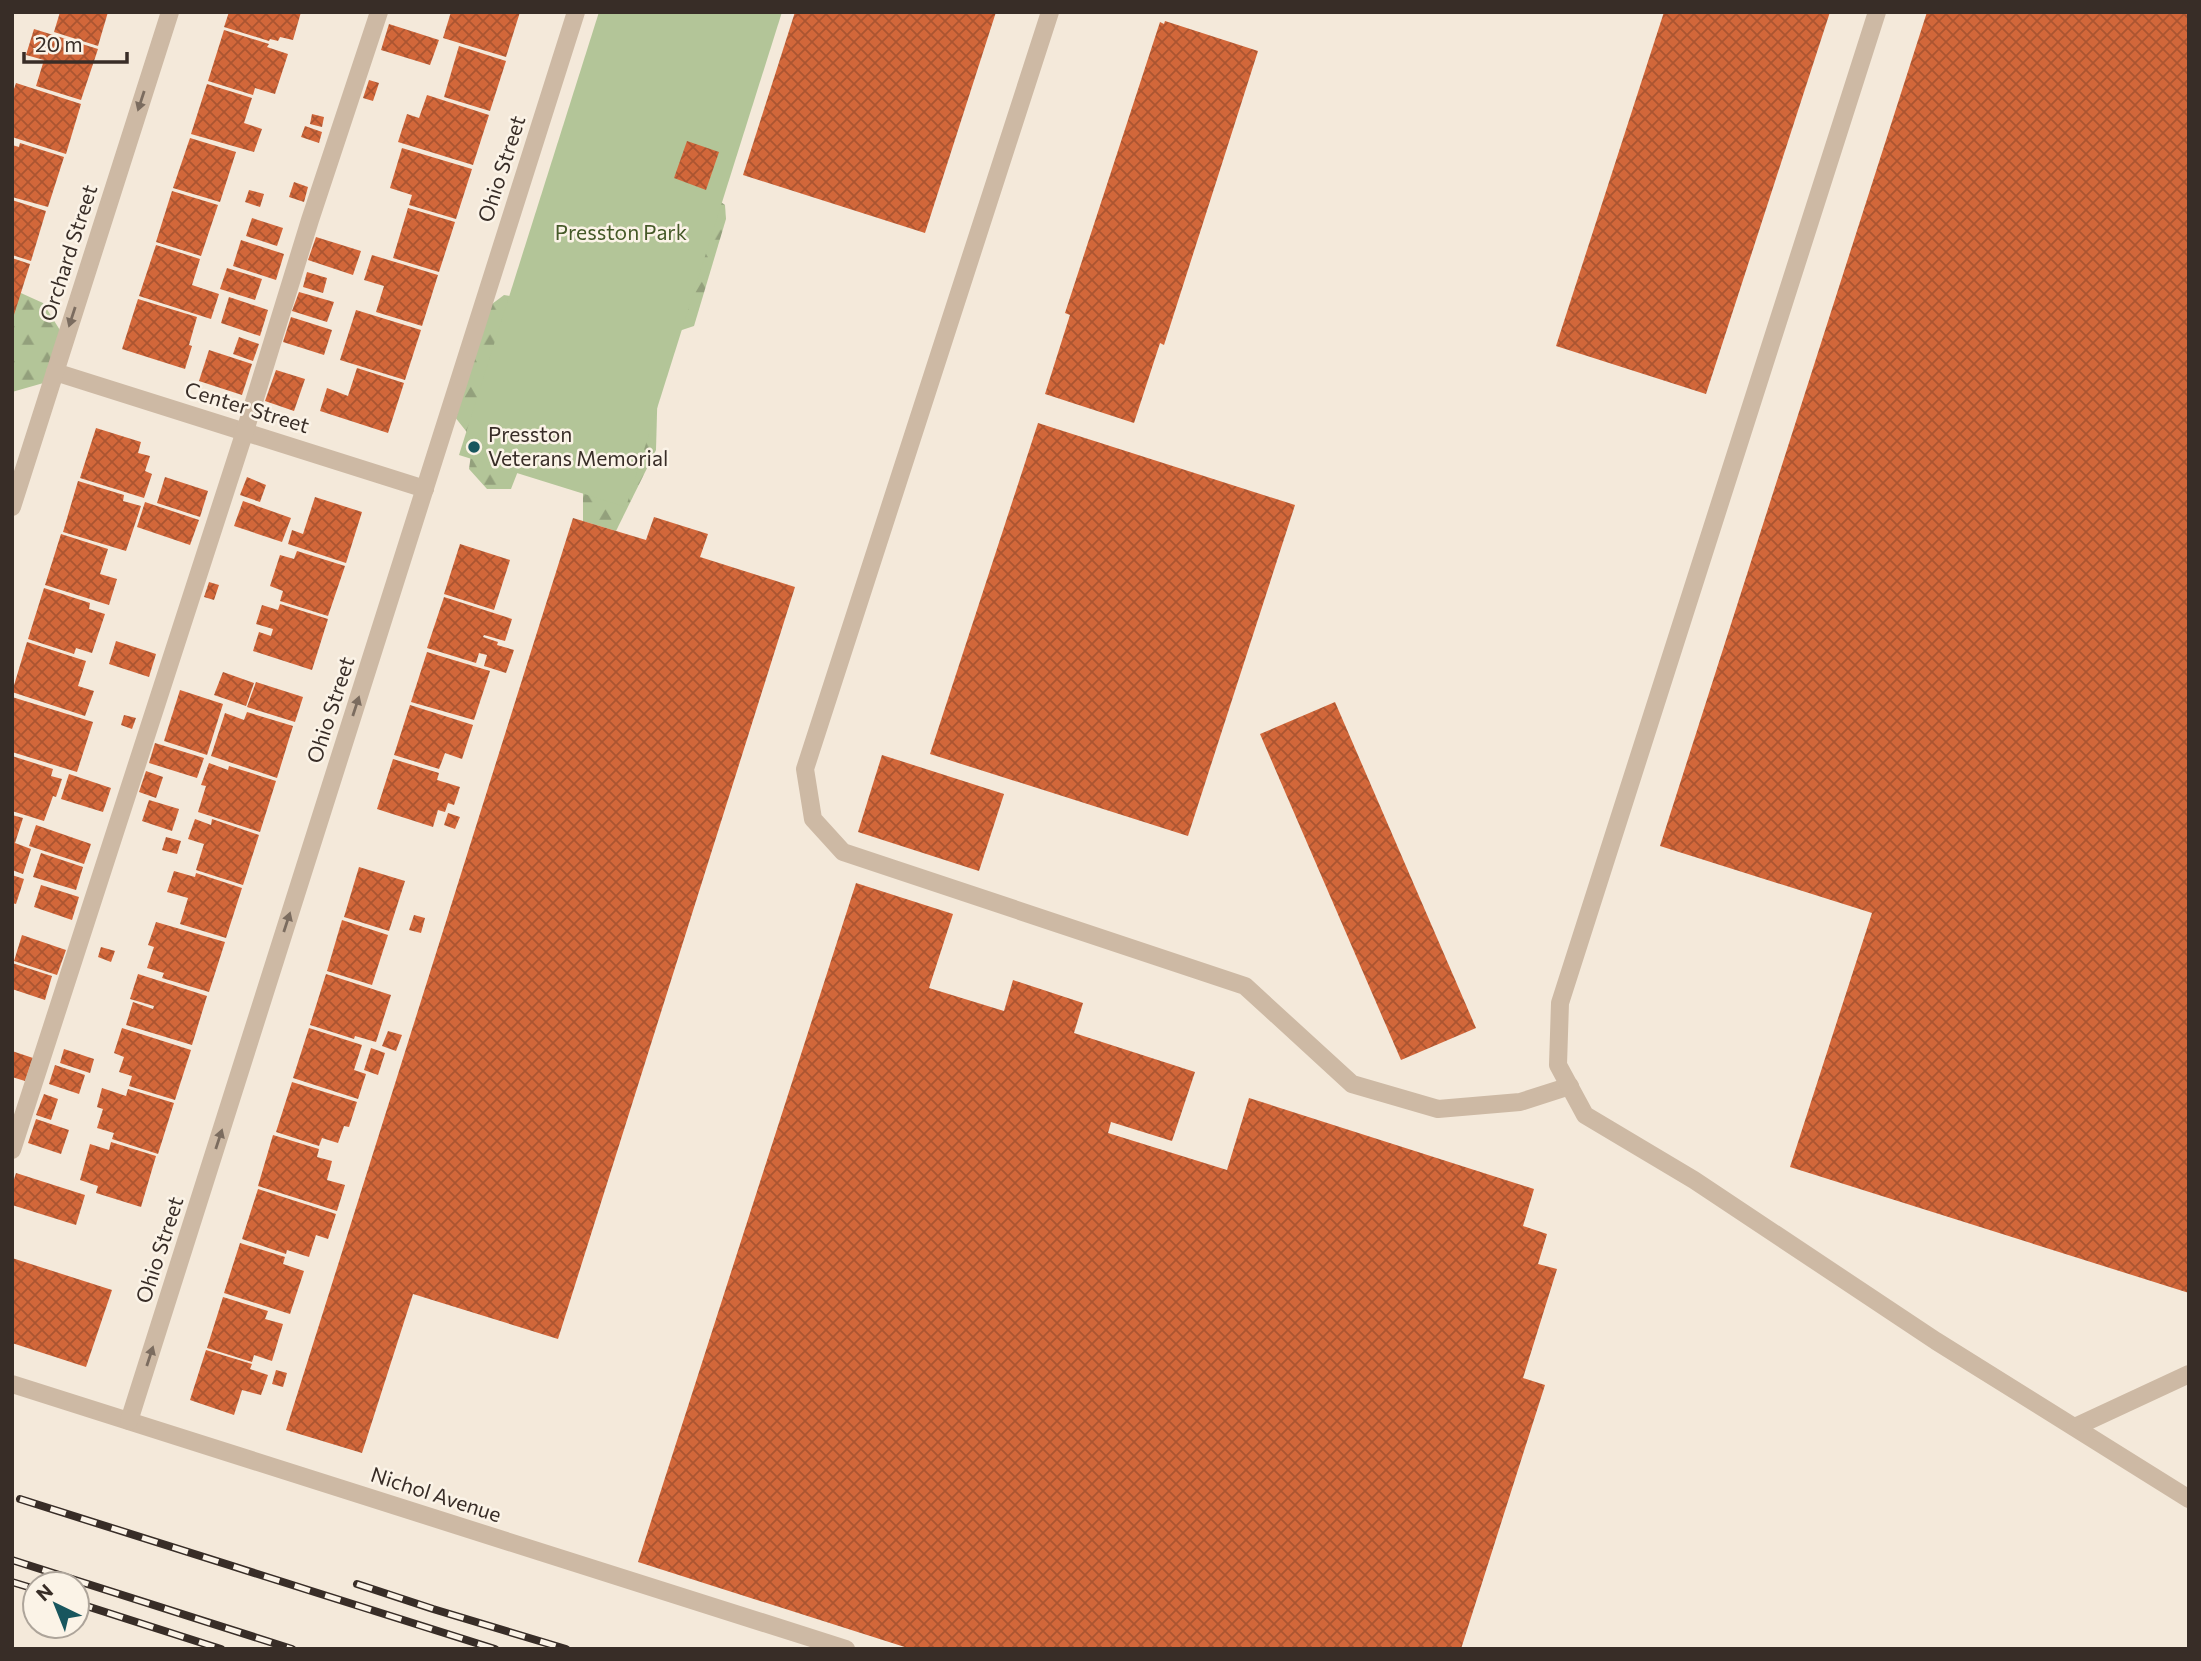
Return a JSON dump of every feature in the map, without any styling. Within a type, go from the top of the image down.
[{"type":"street","name":"Orchard Street","points":[[12,507],[170,12]]},
{"type":"street","points":[[12,1150],[245,431],[310,220],[380,12]]},
{"type":"street","name":"Ohio Street","points":[[129,1421],[576,12]]},
{"type":"street","points":[[1050,12],[805,769],[813,819],[843,852],[1245,986],[1352,1084],[1438,1109],[1520,1102],[1570,1086]]},
{"type":"street","points":[[1877,12],[1560,1003],[1558,1065],[1585,1115],[1694,1180],[1936,1341],[2189,1499]]},
{"type":"street","name":"Center Street","points":[[55,372],[425,489]]},
{"type":"street","points":[[2076,1427],[2189,1374]]},
{"type":"street","name":"Nichol Avenue","points":[[12,1384],[846,1649]]},
{"type":"green space","name":"Presston Park","points":[[599,12],[782,12],[626,507],[459,455]]},
{"type":"green space","points":[[714,197],[725,205],[726,219],[694,326],[670,334]]},
{"type":"green space","points":[[12,289],[43,303],[63,335],[47,382],[12,392]]},
{"type":"green space","points":[[504,295],[526,299],[529,443],[511,489],[487,489],[469,469],[473,440],[451,412],[484,310]]},
{"type":"green space","points":[[658,377],[656,450],[616,531],[583,521],[583,473]]},
{"type":"building","points":[[60,12],[108,12],[98,46],[54,32]]},
{"type":"building","points":[[229,12],[301,12],[293,40],[280,37],[278,41],[269,41],[224,27]]},
{"type":"building","points":[[451,12],[520,12],[506,57],[443,38]]},
{"type":"building","points":[[795,12],[996,12],[925,233],[743,175]]},
{"type":"building","points":[[1664,12],[1830,12],[1706,394],[1556,346]]},
{"type":"building","points":[[1927,12],[2189,12],[2189,1293],[1790,1167],[1872,913],[1660,846]]},
{"type":"building","points":[[1165,21],[1258,51],[1164,345],[1160,343],[1134,423],[1045,394],[1070,315],[1065,313],[1160,22],[1164,24]]},
{"type":"building","points":[[389,24],[439,40],[430,65],[381,50]]},
{"type":"building","points":[[34,29],[98,49],[81,100],[36,86],[44,60],[26,55]]},
{"type":"building","points":[[224,30],[269,44],[267,47],[288,54],[275,94],[255,88],[253,95],[208,81]]},
{"type":"building","points":[[459,46],[506,61],[490,111],[444,97]]},
{"type":"building","points":[[369,80],[379,83],[373,101],[363,98]]},
{"type":"building","points":[[16,83],[81,104],[66,154],[12,137],[12,95]]},
{"type":"building","points":[[207,84],[252,98],[244,123],[262,129],[254,152],[191,134]]},
{"type":"building","points":[[427,95],[489,115],[473,165],[398,142],[407,114],[419,118]]},
{"type":"building","points":[[312,114],[324,117],[322,127],[310,124]]},
{"type":"building","points":[[305,126],[322,132],[319,143],[301,137]]},
{"type":"building","points":[[190,138],[236,152],[220,202],[173,188]]},
{"type":"building","points":[[687,141],[719,152],[706,190],[674,178]]},
{"type":"building","points":[[20,143],[64,157],[48,207],[12,197],[12,145],[19,147]]},
{"type":"building","points":[[402,148],[472,169],[456,219],[409,205],[412,195],[390,188]]},
{"type":"building","points":[[294,182],[308,187],[304,202],[289,197]]},
{"type":"building","points":[[249,190],[264,194],[260,207],[245,202]]},
{"type":"building","points":[[172,191],[218,205],[201,256],[156,242]]},
{"type":"building","points":[[12,200],[46,211],[31,261],[12,255]]},
{"type":"building","points":[[408,208],[455,222],[439,272],[393,258]]},
{"type":"building","points":[[252,218],[283,228],[277,246],[246,236]]},
{"type":"building","points":[[316,237],[361,251],[353,275],[308,260]]},
{"type":"building","points":[[241,240],[284,254],[276,280],[233,266]]},
{"type":"building","points":[[156,245],[200,259],[192,285],[219,294],[211,319],[139,296]]},
{"type":"building","points":[[372,255],[438,275],[422,326],[376,312],[384,286],[364,280]]},
{"type":"building","points":[[12,258],[30,264],[13,318],[12,318]]},
{"type":"building","points":[[227,268],[262,279],[255,300],[220,289]]},
{"type":"building","points":[[307,272],[327,278],[323,293],[303,287]]},
{"type":"building","points":[[299,292],[334,302],[327,322],[292,311]]},
{"type":"building","points":[[229,297],[268,310],[260,336],[221,323]]},
{"type":"building","points":[[138,299],[197,317],[185,369],[122,349]]},
{"type":"building","points":[[356,310],[421,330],[405,380],[340,360]]},
{"type":"building","points":[[291,317],[332,330],[324,355],[283,342]]},
{"type":"building","points":[[239,337],[259,344],[253,361],[233,354]]},
{"type":"building","points":[[209,350],[252,364],[242,395],[199,381]]},
{"type":"building","points":[[357,368],[404,383],[388,433],[320,411],[327,388],[348,396]]},
{"type":"building","points":[[276,370],[305,379],[294,411],[265,401]]},
{"type":"building","points":[[1038,423],[1295,505],[1188,836],[930,754]]},
{"type":"building","points":[[96,428],[141,442],[138,453],[150,456],[145,471],[152,474],[144,498],[80,478]]},
{"type":"building","points":[[165,477],[208,491],[200,517],[157,503]]},
{"type":"building","points":[[247,477],[266,485],[260,502],[240,495]]},
{"type":"building","points":[[78,481],[124,495],[123,501],[141,506],[126,551],[63,532]]},
{"type":"building","points":[[315,497],[362,512],[346,563],[288,544],[292,530],[303,534]]},
{"type":"building","points":[[243,501],[291,518],[282,542],[234,526]]},
{"type":"building","points":[[145,502],[199,520],[190,545],[137,527]]},
{"type":"building","points":[[654,517],[708,534],[700,557],[795,587],[558,1339],[413,1294],[362,1453],[286,1430],[573,518],[646,540]]},
{"type":"building","points":[[61,534],[108,549],[100,574],[117,579],[109,605],[45,585]]},
{"type":"building","points":[[460,544],[510,560],[494,610],[444,594]]},
{"type":"building","points":[[297,551],[345,566],[328,616],[280,601],[283,591],[270,586],[280,555],[294,559]]},
{"type":"building","points":[[209,582],[219,585],[214,600],[204,597]]},
{"type":"building","points":[[44,588],[90,603],[89,609],[105,614],[92,653],[76,648],[74,654],[28,639]]},
{"type":"building","points":[[444,597],[512,619],[505,641],[484,635],[483,637],[514,650],[506,673],[484,666],[487,655],[479,653],[476,663],[427,648]]},
{"type":"building","points":[[280,604],[328,619],[312,670],[253,651],[259,632],[271,636],[273,629],[256,624],[262,605],[278,610]]},
{"type":"building","points":[[116,641],[156,654],[149,677],[109,664]]},
{"type":"building","points":[[27,642],[86,661],[78,686],[94,691],[85,716],[12,692]]},
{"type":"building","points":[[427,652],[490,671],[474,720],[411,702]]},
{"type":"building","points":[[223,672],[254,683],[246,706],[214,695]]},
{"type":"building","points":[[256,682],[303,697],[295,722],[247,707]]},
{"type":"building","points":[[180,690],[223,704],[207,755],[164,741]]},
{"type":"building","points":[[12,697],[93,722],[77,772],[12,752]]},
{"type":"building","points":[[1335,702],[1476,1028],[1401,1060],[1260,734]]},
{"type":"building","points":[[410,705],[473,725],[462,759],[445,753],[439,769],[394,755]]},
{"type":"building","points":[[247,712],[293,726],[277,778],[211,756],[225,713],[244,720]]},
{"type":"building","points":[[124,715],[136,718],[132,729],[121,725]]},
{"type":"building","points":[[155,743],[204,758],[197,778],[149,763]]},
{"type":"building","points":[[882,755],[1004,794],[979,871],[858,832]]},
{"type":"building","points":[[12,756],[53,769],[51,776],[62,779],[44,821],[12,811]]},
{"type":"building","points":[[393,759],[439,773],[437,780],[460,787],[454,805],[448,803],[445,812],[438,810],[433,827],[377,809]]},
{"type":"building","points":[[209,763],[228,770],[229,766],[276,781],[260,832],[198,812],[206,786],[201,785]]},
{"type":"building","points":[[146,771],[163,777],[156,798],[139,792]]},
{"type":"building","points":[[69,774],[111,788],[103,812],[61,799]]},
{"type":"building","points":[[149,800],[179,809],[172,831],[142,821]]},
{"type":"building","points":[[448,813],[460,817],[455,829],[444,825]]},
{"type":"building","points":[[12,815],[23,818],[15,843],[31,849],[23,874],[12,870]]},
{"type":"building","points":[[195,819],[211,825],[212,819],[259,835],[243,885],[196,870],[204,844],[188,839]]},
{"type":"building","points":[[36,825],[91,844],[84,864],[29,846]]},
{"type":"building","points":[[166,837],[181,841],[177,854],[162,850]]},
{"type":"building","points":[[41,853],[83,867],[76,890],[33,877]]},
{"type":"building","points":[[359,867],[405,881],[389,931],[344,917]]},
{"type":"building","points":[[174,871],[195,877],[196,873],[242,888],[226,938],[180,924],[188,898],[167,892]]},
{"type":"building","points":[[12,875],[24,879],[16,904],[12,903]]},
{"type":"building","points":[[856,883],[953,914],[929,988],[1004,1011],[1013,980],[1083,1003],[1074,1033],[1195,1072],[1172,1141],[1111,1122],[1108,1133],[1227,1170],[1249,1098],[1534,1189],[1523,1226],[1547,1234],[1538,1264],[1557,1269],[1523,1378],[1545,1385],[1461,1649],[911,1649],[638,1562]]},
{"type":"building","points":[[41,885],[79,897],[72,920],[34,907]]},
{"type":"building","points":[[414,915],[425,918],[421,933],[409,930]]},
{"type":"building","points":[[342,920],[388,935],[372,985],[327,971]]},
{"type":"building","points":[[156,922],[225,942],[209,992],[162,978],[164,973],[147,968],[154,947],[148,945]]},
{"type":"building","points":[[22,935],[66,950],[57,975],[14,961]]},
{"type":"building","points":[[101,947],[115,951],[111,962],[98,957]]},
{"type":"building","points":[[12,963],[52,976],[45,1000],[12,989]]},
{"type":"building","points":[[138,974],[207,996],[192,1045],[126,1025],[133,1002],[153,1009],[154,1006],[130,999]]},
{"type":"building","points":[[326,974],[391,995],[376,1042],[355,1036],[354,1039],[310,1025]]},
{"type":"building","points":[[122,1028],[191,1050],[175,1100],[129,1086],[132,1076],[119,1072],[124,1057],[114,1053]]},
{"type":"building","points":[[309,1028],[362,1045],[354,1070],[366,1074],[358,1099],[293,1078]]},
{"type":"building","points":[[388,1031],[402,1035],[396,1051],[382,1046]]},
{"type":"building","points":[[371,1048],[385,1053],[378,1075],[364,1070]]},
{"type":"building","points":[[64,1049],[94,1059],[90,1073],[60,1063]]},
{"type":"building","points":[[12,1051],[33,1058],[25,1081],[12,1077]]},
{"type":"building","points":[[55,1065],[85,1075],[79,1094],[49,1084]]},
{"type":"building","points":[[292,1082],[357,1102],[349,1127],[344,1126],[338,1143],[322,1138],[319,1146],[276,1132]]},
{"type":"building","points":[[102,1088],[126,1096],[128,1089],[174,1103],[158,1154],[112,1139],[114,1133],[97,1128],[103,1109],[97,1107]]},
{"type":"building","points":[[44,1094],[58,1099],[51,1120],[36,1115]]},
{"type":"building","points":[[36,1119],[69,1130],[61,1154],[28,1143]]},
{"type":"building","points":[[273,1135],[319,1149],[317,1157],[332,1161],[327,1180],[345,1185],[337,1211],[258,1186]]},
{"type":"building","points":[[111,1142],[156,1156],[141,1207],[96,1193],[98,1186],[80,1180],[90,1144],[109,1150]]},
{"type":"building","points":[[16,1173],[85,1195],[76,1225],[12,1205],[12,1186]]},
{"type":"building","points":[[258,1189],[336,1214],[328,1239],[316,1235],[309,1257],[287,1250],[286,1254],[242,1239]]},
{"type":"building","points":[[240,1243],[285,1257],[283,1264],[304,1271],[290,1314],[224,1293]]},
{"type":"building","points":[[12,1258],[112,1290],[86,1367],[12,1343]]},
{"type":"building","points":[[223,1297],[268,1311],[265,1319],[283,1324],[272,1361],[254,1355],[252,1362],[207,1348]]},
{"type":"building","points":[[206,1350],[252,1364],[250,1369],[268,1375],[261,1395],[242,1390],[234,1415],[190,1400]]},
{"type":"building","points":[[276,1370],[287,1373],[283,1387],[272,1384]]},
{"type":"railway","points":[[20,1499],[495,1649]]},
{"type":"railway","points":[[12,1560],[292,1649]]},
{"type":"railway","points":[[12,1582],[21,1585]]},
{"type":"railway","points":[[357,1584],[566,1649]]},
{"type":"railway","points":[[91,1607],[221,1649]]},
{"type":"place","name":"Presston Veterans Memorial","points":[[474,447]]}]
